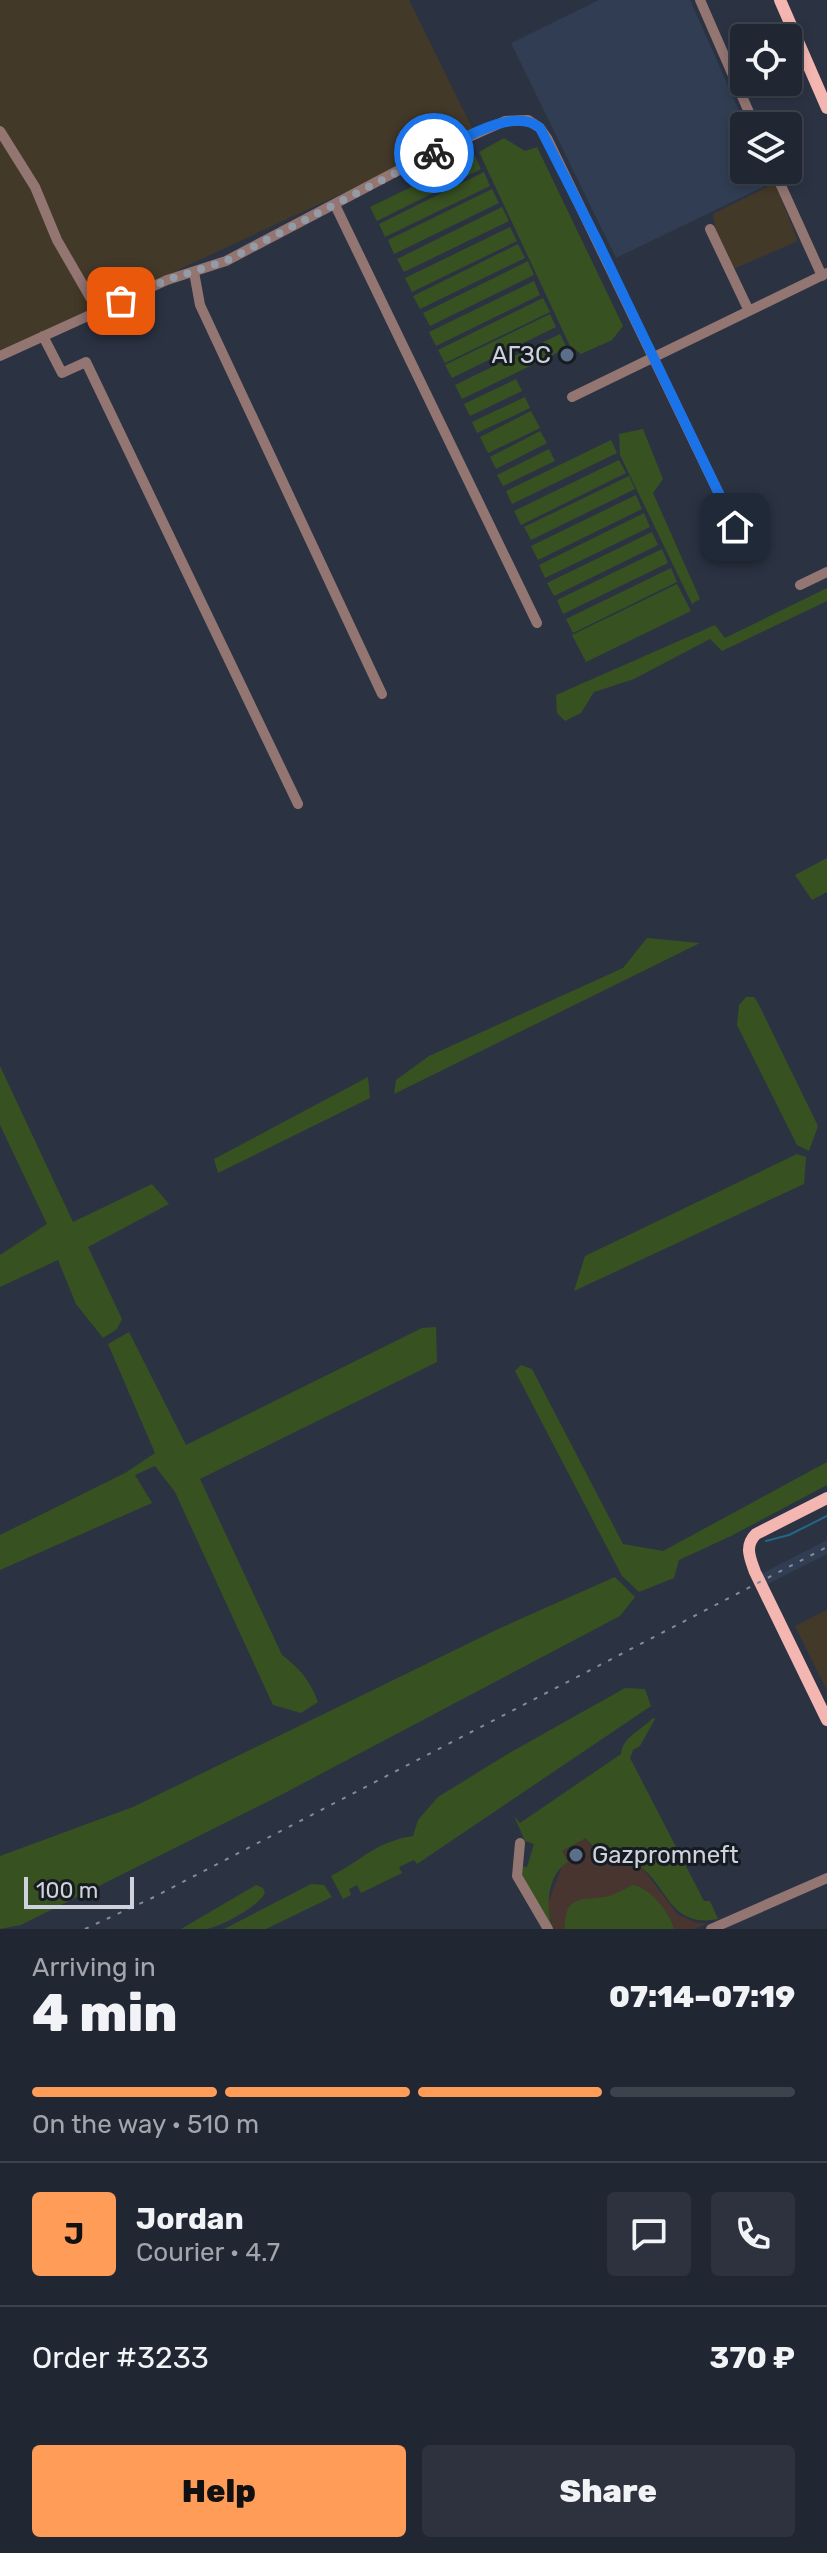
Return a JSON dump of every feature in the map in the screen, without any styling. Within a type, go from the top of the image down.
[{"type":"main road","points":[[780,0],[827,108]]},
{"type":"main road","points":[[827,1498],[756,1534],[745,1555],[827,1720]]},
{"type":"street","points":[[700,0],[749,112]]},
{"type":"street","points":[[0,356],[167,280],[226,261],[474,134],[505,121],[528,120],[540,128],[547,138],[735,527]]},
{"type":"street","points":[[1,134],[35,187],[57,240],[98,311]]},
{"type":"street","points":[[572,397],[824,274],[781,184]]},
{"type":"street","points":[[335,205],[537,623]]},
{"type":"street","points":[[710,229],[749,311]]},
{"type":"street","points":[[194,272],[200,305],[382,694]]},
{"type":"street","points":[[43,336],[62,373],[86,362],[298,804]]},
{"type":"street","points":[[800,585],[827,572]]},
{"type":"street","points":[[520,1843],[517,1876],[548,1929]]},
{"type":"street","points":[[711,1929],[827,1878]]},
{"type":"shaded area","points":[[0,0],[409,0],[474,132],[0,353]]},
{"type":"shaded area","points":[[599,0],[690,0],[730,96],[740,112],[730,112],[730,184],[769,184],[616,258],[511,43]]},
{"type":"shaded area","points":[[775,184],[798,241],[733,269],[716,235],[713,214]]},
{"type":"shaded area","points":[[827,1540],[827,1554],[766,1585],[761,1574]]},
{"type":"shaded area","points":[[827,1610],[827,1691],[795,1626]]},
{"type":"shaded area","points":[[586,1838],[590,1845],[644,1870],[678,1915],[697,1923],[708,1923],[695,1929],[553,1929],[547,1906],[562,1866],[562,1851]]},
{"type":"green space","points":[[504,138],[525,151],[537,147],[623,326],[612,340],[581,354],[570,346],[479,152]]},
{"type":"green space","points":[[475,156],[481,169],[377,221],[370,207]]},
{"type":"green space","points":[[484,172],[490,186],[385,237],[379,224]]},
{"type":"green space","points":[[492,189],[499,203],[394,254],[388,240]]},
{"type":"green space","points":[[502,207],[509,221],[404,272],[397,259]]},
{"type":"green space","points":[[510,227],[517,241],[412,292],[405,278]]},
{"type":"green space","points":[[518,244],[525,258],[420,309],[413,296]]},
{"type":"green space","points":[[528,261],[534,275],[430,326],[423,313]]},
{"type":"green space","points":[[534,281],[540,295],[436,346],[429,332]]},
{"type":"green space","points":[[543,298],[550,312],[445,363],[438,350]]},
{"type":"green space","points":[[550,314],[556,327],[452,378],[445,365]]},
{"type":"green space","points":[[560,334],[567,348],[462,399],[455,385]]},
{"type":"green space","points":[[516,379],[522,391],[470,416],[464,404]]},
{"type":"green space","points":[[525,397],[530,408],[477,433],[472,422]]},
{"type":"green space","points":[[531,411],[540,428],[488,453],[480,437]]},
{"type":"green space","points":[[643,429],[663,479],[653,493],[700,599],[692,604],[620,455],[619,434]]},
{"type":"green space","points":[[540,431],[547,443],[496,469],[490,457]]},
{"type":"green space","points":[[611,440],[617,453],[512,504],[506,491]]},
{"type":"green space","points":[[549,449],[555,461],[503,486],[497,475]]},
{"type":"green space","points":[[619,460],[626,473],[521,525],[514,511]]},
{"type":"green space","points":[[629,476],[635,489],[531,540],[524,527]]},
{"type":"green space","points":[[636,495],[642,509],[538,560],[531,546]]},
{"type":"green space","points":[[644,513],[650,527],[545,578],[539,565]]},
{"type":"green space","points":[[652,532],[658,545],[554,596],[547,583]]},
{"type":"green space","points":[[662,549],[668,563],[563,614],[557,600]]},
{"type":"green space","points":[[671,568],[677,582],[573,633],[566,619]]},
{"type":"green space","points":[[677,584],[691,611],[586,662],[572,635]]},
{"type":"green space","points":[[827,588],[827,601],[722,651],[710,639],[634,679],[594,692],[581,713],[565,721],[557,713],[556,695],[715,625],[725,638]]},
{"type":"green space","points":[[827,858],[827,892],[812,900],[795,875]]},
{"type":"green space","points":[[647,938],[700,943],[394,1094],[396,1080],[429,1056],[623,968]]},
{"type":"green space","points":[[746,997],[754,997],[758,1003],[818,1126],[809,1151],[797,1145],[737,1025],[739,1005]]},
{"type":"green space","points":[[0,1066],[73,1222],[152,1184],[169,1204],[88,1247],[122,1319],[117,1329],[103,1338],[76,1304],[58,1260],[0,1287],[0,1255],[47,1224],[0,1125]]},
{"type":"green space","points":[[368,1077],[370,1098],[218,1173],[214,1159]]},
{"type":"green space","points":[[797,1154],[806,1157],[804,1184],[574,1291],[585,1256]]},
{"type":"green space","points":[[436,1327],[437,1362],[200,1479],[282,1655],[312,1687],[318,1702],[301,1713],[273,1705],[175,1492],[155,1466],[135,1475],[152,1503],[0,1570],[0,1535],[125,1473],[155,1453],[108,1344],[129,1332],[186,1445],[422,1328]]},
{"type":"green space","points":[[521,1365],[532,1369],[623,1544],[663,1551],[827,1462],[827,1485],[679,1560],[674,1578],[639,1592],[622,1576],[515,1371]]},
{"type":"green space","points":[[615,1577],[635,1597],[620,1616],[279,1796],[21,1925],[0,1929],[0,1856],[133,1807],[498,1629]]},
{"type":"green space","points":[[625,1688],[645,1689],[651,1706],[417,1864],[414,1860],[399,1867],[402,1873],[361,1893],[357,1885],[349,1889],[351,1895],[343,1899],[331,1876],[389,1842],[413,1836],[418,1820],[438,1797]]},
{"type":"green space","points":[[653,1718],[640,1746],[633,1750],[630,1758],[704,1901],[710,1901],[718,1919],[701,1920],[678,1911],[647,1872],[636,1864],[596,1848],[586,1838],[562,1851],[568,1862],[556,1875],[550,1892],[549,1912],[553,1929],[525,1887],[518,1866],[527,1867],[534,1844],[525,1841],[514,1816],[520,1823],[621,1754],[629,1738]]},
{"type":"green space","points":[[311,1884],[324,1885],[332,1897],[266,1929],[224,1929]]},
{"type":"green space","points":[[256,1885],[263,1888],[265,1893],[239,1915],[206,1929],[181,1929]]},
{"type":"green space","points":[[632,1885],[646,1890],[658,1902],[674,1929],[565,1929],[568,1909],[572,1904],[609,1896]]},
{"type":"waterway","points":[[766,1541],[789,1535],[827,1516]]},
{"type":"railway","points":[[85,1929],[152,1898],[827,1547]]},
{"type":"way so far","points":[[121,301],[167,280],[226,261],[434,153]]},
{"type":"place","name":"АГЗС","points":[[567,355]]},
{"type":"place","name":"Gazpromneft","points":[[576,1855]]},
{"type":"route","points":[[434,153],[505,121],[528,120],[540,128],[735,527]]}]
